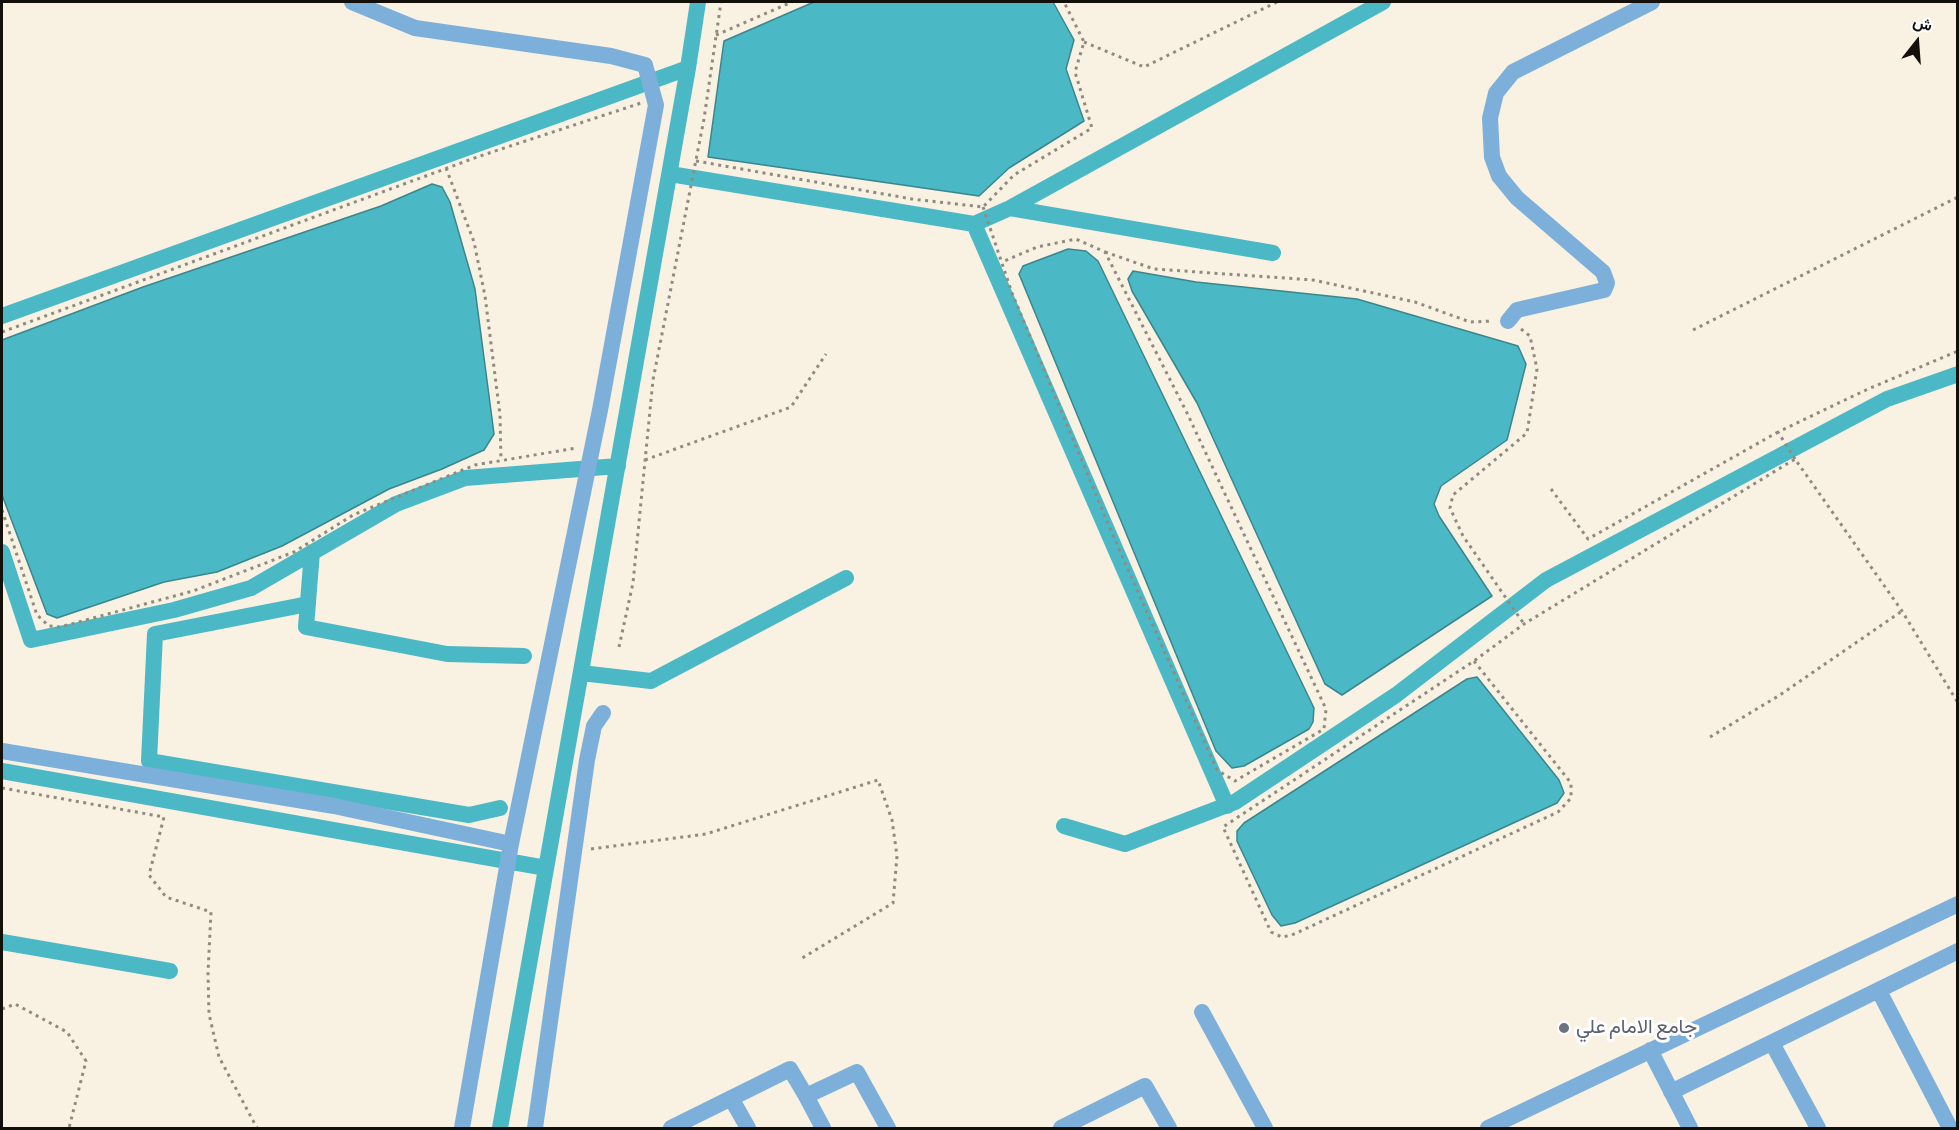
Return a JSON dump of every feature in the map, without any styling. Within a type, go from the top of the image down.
[{"type":"street","points":[[352,2],[415,28],[611,56],[645,65],[656,105],[593,445],[511,844],[462,1128]]},
{"type":"street","points":[[1508,321],[1517,310],[1604,290],[1607,283],[1603,272],[1517,198],[1499,176],[1492,157],[1490,118],[1496,93],[1513,72],[1652,2]]},
{"type":"street","points":[[535,1128],[587,760],[594,726],[603,712]]},
{"type":"street","points":[[2,751],[334,806],[511,844]]},
{"type":"street","points":[[1488,1128],[1958,904]]},
{"type":"street","points":[[1671,1092],[1958,951]]},
{"type":"street","points":[[1879,991],[1950,1128]]},
{"type":"street","points":[[1202,1012],[1265,1128]]},
{"type":"street","points":[[1772,1043],[1818,1128]]},
{"type":"street","points":[[1650,1050],[1690,1128]]},
{"type":"street","points":[[671,1128],[790,1069],[823,1128]]},
{"type":"street","points":[[806,1096],[857,1072],[888,1128]]},
{"type":"street","points":[[1061,1128],[1145,1086],[1169,1128]]},
{"type":"street","points":[[731,1098],[747,1128]]},
{"type":"path","points":[[619,647],[633,583],[653,380],[704,119],[721,2]]},
{"type":"path","points":[[716,35],[792,2]]},
{"type":"path","points":[[1064,2],[1084,42],[1144,67],[1277,2]]},
{"type":"path","points":[[983,207],[1014,176],[1092,128],[1075,72],[1084,42]]},
{"type":"path","points":[[2,332],[446,168],[654,99]]},
{"type":"path","points":[[696,161],[912,199],[983,207]]},
{"type":"path","points":[[446,168],[474,242],[485,296],[500,415],[501,460]]},
{"type":"path","points":[[1693,330],[1958,197]]},
{"type":"path","points":[[983,207],[1012,293],[1112,533],[1217,770],[1235,781],[1324,729],[1326,709],[1187,413],[1105,252]]},
{"type":"path","points":[[1002,262],[1036,247],[1076,239],[1154,269],[1313,280],[1415,302],[1470,322],[1508,321],[1530,336],[1537,369],[1527,434],[1453,495],[1450,508],[1464,536],[1524,624]]},
{"type":"path","points":[[1551,489],[1588,539],[1778,432],[1868,389],[1958,351]]},
{"type":"path","points":[[645,460],[791,407],[826,354]]},
{"type":"path","points":[[1778,432],[1902,610],[1958,703]]},
{"type":"path","points":[[2,510],[38,615],[49,626],[60,627],[193,591],[294,552],[353,516],[475,465],[593,445]]},
{"type":"path","points":[[1474,661],[1571,783],[1571,798],[1558,813],[1292,935],[1282,937],[1270,932],[1223,827],[1474,661],[1524,624],[1795,459]]},
{"type":"path","points":[[1710,737],[1780,695],[1902,610]]},
{"type":"path","points":[[574,851],[706,834],[878,780],[892,820],[896,847],[893,903],[799,960]]},
{"type":"path","points":[[2,788],[164,817],[149,875],[166,897],[211,912],[208,973],[209,1014],[219,1057],[257,1128]]},
{"type":"path","points":[[2,1009],[15,1004],[67,1032],[86,1061],[69,1128]]},
{"type":"water","points":[[814,2],[1053,2],[1074,40],[1066,69],[1084,121],[1009,168],[979,196],[708,157],[724,41]]},
{"type":"water","points":[[432,184],[442,187],[450,202],[475,289],[494,434],[484,450],[389,489],[282,546],[217,572],[164,582],[57,618],[47,614],[2,495],[2,340],[143,287],[381,206]]},
{"type":"water","points":[[1068,249],[1086,251],[1098,261],[1314,708],[1313,722],[1309,729],[1244,766],[1232,768],[1216,751],[1019,274],[1023,266]]},
{"type":"water","points":[[1133,271],[1196,282],[1357,299],[1518,346],[1526,364],[1507,440],[1441,486],[1434,504],[1439,516],[1492,596],[1342,695],[1325,684],[1197,403],[1132,291],[1128,279]]},
{"type":"water","points":[[1477,677],[1559,780],[1564,793],[1557,803],[1295,923],[1281,926],[1272,915],[1237,841],[1237,831],[1244,823],[1467,679]]},
{"type":"waterway","points":[[500,1128],[698,2]]},
{"type":"waterway","points":[[1010,208],[1383,2]]},
{"type":"waterway","points":[[2,316],[688,68]]},
{"type":"waterway","points":[[670,174],[974,224],[1227,806]]},
{"type":"waterway","points":[[974,224],[1010,208],[1273,253]]},
{"type":"waterway","points":[[1064,826],[1125,844],[1235,802],[1396,695],[1546,580],[1887,399],[1958,374]]},
{"type":"waterway","points":[[2,552],[31,640],[174,610],[251,588],[396,504],[465,478],[618,466]]},
{"type":"waterway","points":[[312,552],[306,627],[447,654],[524,656]]},
{"type":"waterway","points":[[581,673],[651,681],[846,578]]},
{"type":"waterway","points":[[308,604],[155,634],[149,761],[469,815],[500,808]]},
{"type":"waterway","points":[[2,771],[546,868]]},
{"type":"waterway","points":[[2,942],[170,971]]},
{"type":"place","name":"جامع اﻻمام علي","points":[[1564,1028]]}]
